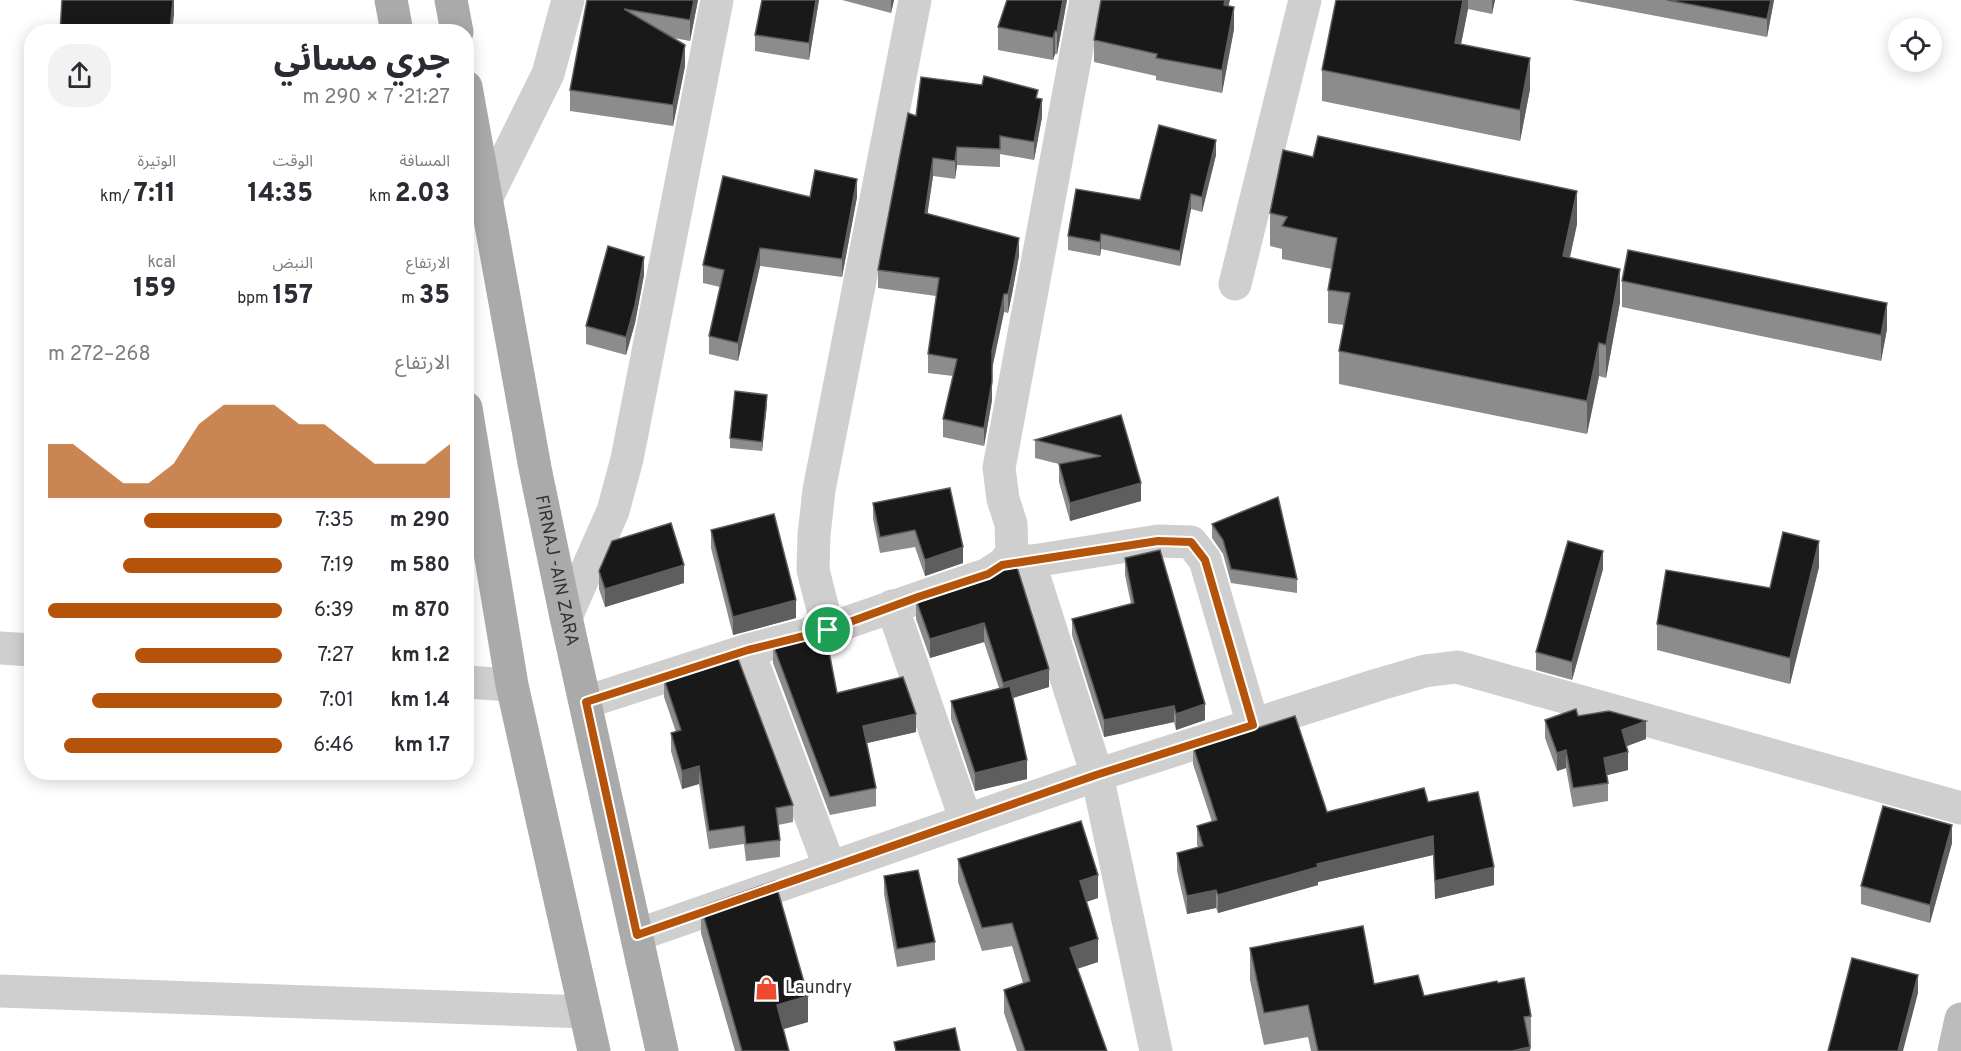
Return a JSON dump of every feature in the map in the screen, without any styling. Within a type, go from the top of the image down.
[{"type":"main road","points":[[391,0],[396,24]]},
{"type":"main road","points":[[451,0],[456,24]]},
{"type":"main road","name":"FIRNAJ -AIN ZARA","points":[[474,132],[535,468],[662,1051]]},
{"type":"main road","points":[[474,456],[512,685],[594,1051]]},
{"type":"street","points":[[486,199],[548,74],[568,0]]},
{"type":"street","points":[[566,617],[613,511],[627,459],[717,0]]},
{"type":"street","points":[[828,630],[813,570],[819,490],[915,0]]},
{"type":"street","points":[[1086,0],[999,468],[1003,498],[1011,524],[1012,553],[1096,775],[1156,1051]]},
{"type":"street","points":[[1235,284],[1305,0]]},
{"type":"street","points":[[586,702],[748,650],[828,630],[1016,563],[1158,541],[1191,542],[1205,560],[1253,725]]},
{"type":"street","points":[[892,606],[966,821]]},
{"type":"street","points":[[0,648],[24,650]]},
{"type":"street","points":[[748,650],[830,868]]},
{"type":"street","points":[[637,935],[1096,775],[1425,671],[1457,667],[1961,808]]},
{"type":"street","points":[[474,683],[512,685]]},
{"type":"street","points":[[0,991],[585,1012]]},
{"type":"street","points":[[1954,1051],[1961,1019]]},
{"type":"building","points":[[62,0],[173,0],[171,24],[60,24]]},
{"type":"building","points":[[587,0],[694,0],[690,20],[624,9],[685,45],[673,105],[570,90]]},
{"type":"building","points":[[762,0],[816,0],[809,43],[755,35]]},
{"type":"building","points":[[1007,0],[1063,0],[1057,32],[1055,31],[1053,38],[998,27]]},
{"type":"building","points":[[1101,0],[1225,0],[1224,5],[1234,7],[1222,70],[1156,58],[1157,54],[1094,40]]},
{"type":"building","points":[[1336,0],[1463,0],[1455,43],[1530,58],[1520,110],[1322,70]]},
{"type":"building","points":[[1667,0],[1771,0],[1767,19]]},
{"type":"building","points":[[984,76],[1038,90],[1036,98],[1042,99],[1034,142],[1000,136],[1000,149],[957,147],[955,161],[933,158],[925,213],[1019,238],[1008,294],[1004,294],[992,351],[992,382],[984,428],[943,419],[957,359],[928,354],[939,278],[878,270],[908,113],[916,116],[921,77],[982,85]]},
{"type":"building","points":[[1159,125],[1216,140],[1202,197],[1191,194],[1180,251],[1101,234],[1100,242],[1068,236],[1076,189],[1140,200]]},
{"type":"building","points":[[1318,136],[1577,191],[1563,256],[1620,269],[1606,345],[1599,343],[1587,401],[1339,351],[1350,293],[1328,290],[1337,238],[1282,226],[1287,217],[1270,213],[1283,150],[1313,157]]},
{"type":"building","points":[[815,170],[857,179],[842,259],[760,248],[738,343],[709,336],[724,270],[703,265],[723,176],[810,197]]},
{"type":"building","points":[[608,246],[644,257],[626,337],[586,326]]},
{"type":"building","points":[[1628,250],[1887,303],[1881,335],[1622,281]]},
{"type":"building","points":[[735,391],[767,395],[762,442],[730,438]]},
{"type":"building","points":[[1121,415],[1141,483],[1070,503],[1059,464],[1101,456],[1035,440]]},
{"type":"building","points":[[950,488],[963,547],[925,560],[915,530],[880,537],[873,503]]},
{"type":"building","points":[[1278,497],[1297,579],[1231,569],[1223,540],[1212,524]]},
{"type":"building","points":[[774,514],[796,600],[733,617],[711,530]]},
{"type":"building","points":[[671,523],[684,565],[605,589],[599,571],[612,541]]},
{"type":"building","points":[[1783,532],[1819,541],[1790,658],[1657,624],[1666,570],[1770,588]]},
{"type":"building","points":[[1568,541],[1603,551],[1572,662],[1536,652]]},
{"type":"building","points":[[1160,550],[1205,704],[1176,714],[1174,706],[1104,720],[1072,619],[1134,603],[1125,558]]},
{"type":"building","points":[[1016,564],[1049,669],[1003,683],[984,623],[930,639],[916,600],[994,574],[1008,565]]},
{"type":"building","points":[[825,631],[837,693],[903,677],[916,714],[863,726],[876,788],[830,797],[773,645]]},
{"type":"building","points":[[737,656],[793,805],[776,808],[780,840],[746,844],[744,826],[709,831],[699,766],[682,771],[671,733],[681,730],[664,679]]},
{"type":"building","points":[[1010,686],[1027,760],[975,773],[951,701]]},
{"type":"building","points":[[1576,709],[1578,716],[1609,711],[1646,721],[1622,730],[1628,752],[1604,758],[1608,783],[1573,788],[1566,750],[1557,753],[1545,720]]},
{"type":"building","points":[[1295,716],[1327,812],[1424,788],[1428,802],[1478,792],[1494,867],[1435,881],[1433,836],[1317,864],[1318,867],[1218,895],[1216,890],[1187,896],[1177,853],[1203,846],[1197,826],[1217,820],[1193,746],[1244,729],[1245,732]]},
{"type":"building","points":[[1883,806],[1952,825],[1930,905],[1861,886]]},
{"type":"building","points":[[1081,821],[1098,875],[1080,881],[1098,939],[1070,948],[1107,1051],[1025,1051],[1004,990],[1030,981],[1012,923],[982,928],[958,859]]},
{"type":"building","points":[[918,870],[935,942],[897,949],[884,876]]},
{"type":"building","points":[[775,881],[808,996],[777,1005],[789,1051],[742,1051],[701,907]]},
{"type":"building","points":[[1363,926],[1374,984],[1418,975],[1424,996],[1497,981],[1498,983],[1524,978],[1531,1016],[1524,1017],[1530,1047],[1512,1051],[1318,1051],[1308,1005],[1264,1013],[1250,948]]},
{"type":"building","points":[[1852,958],[1918,975],[1898,1051],[1828,1051]]},
{"type":"building","points":[[955,1028],[960,1051],[896,1051],[894,1042]]},
{"type":"place","name":"Laundry","points":[[767,988]]},
{"type":"route","points":[[1158,541],[1191,542],[1205,560],[1253,725],[1096,775],[637,935],[586,702],[748,650],[828,630],[988,574],[1002,565],[1158,541]]}]
